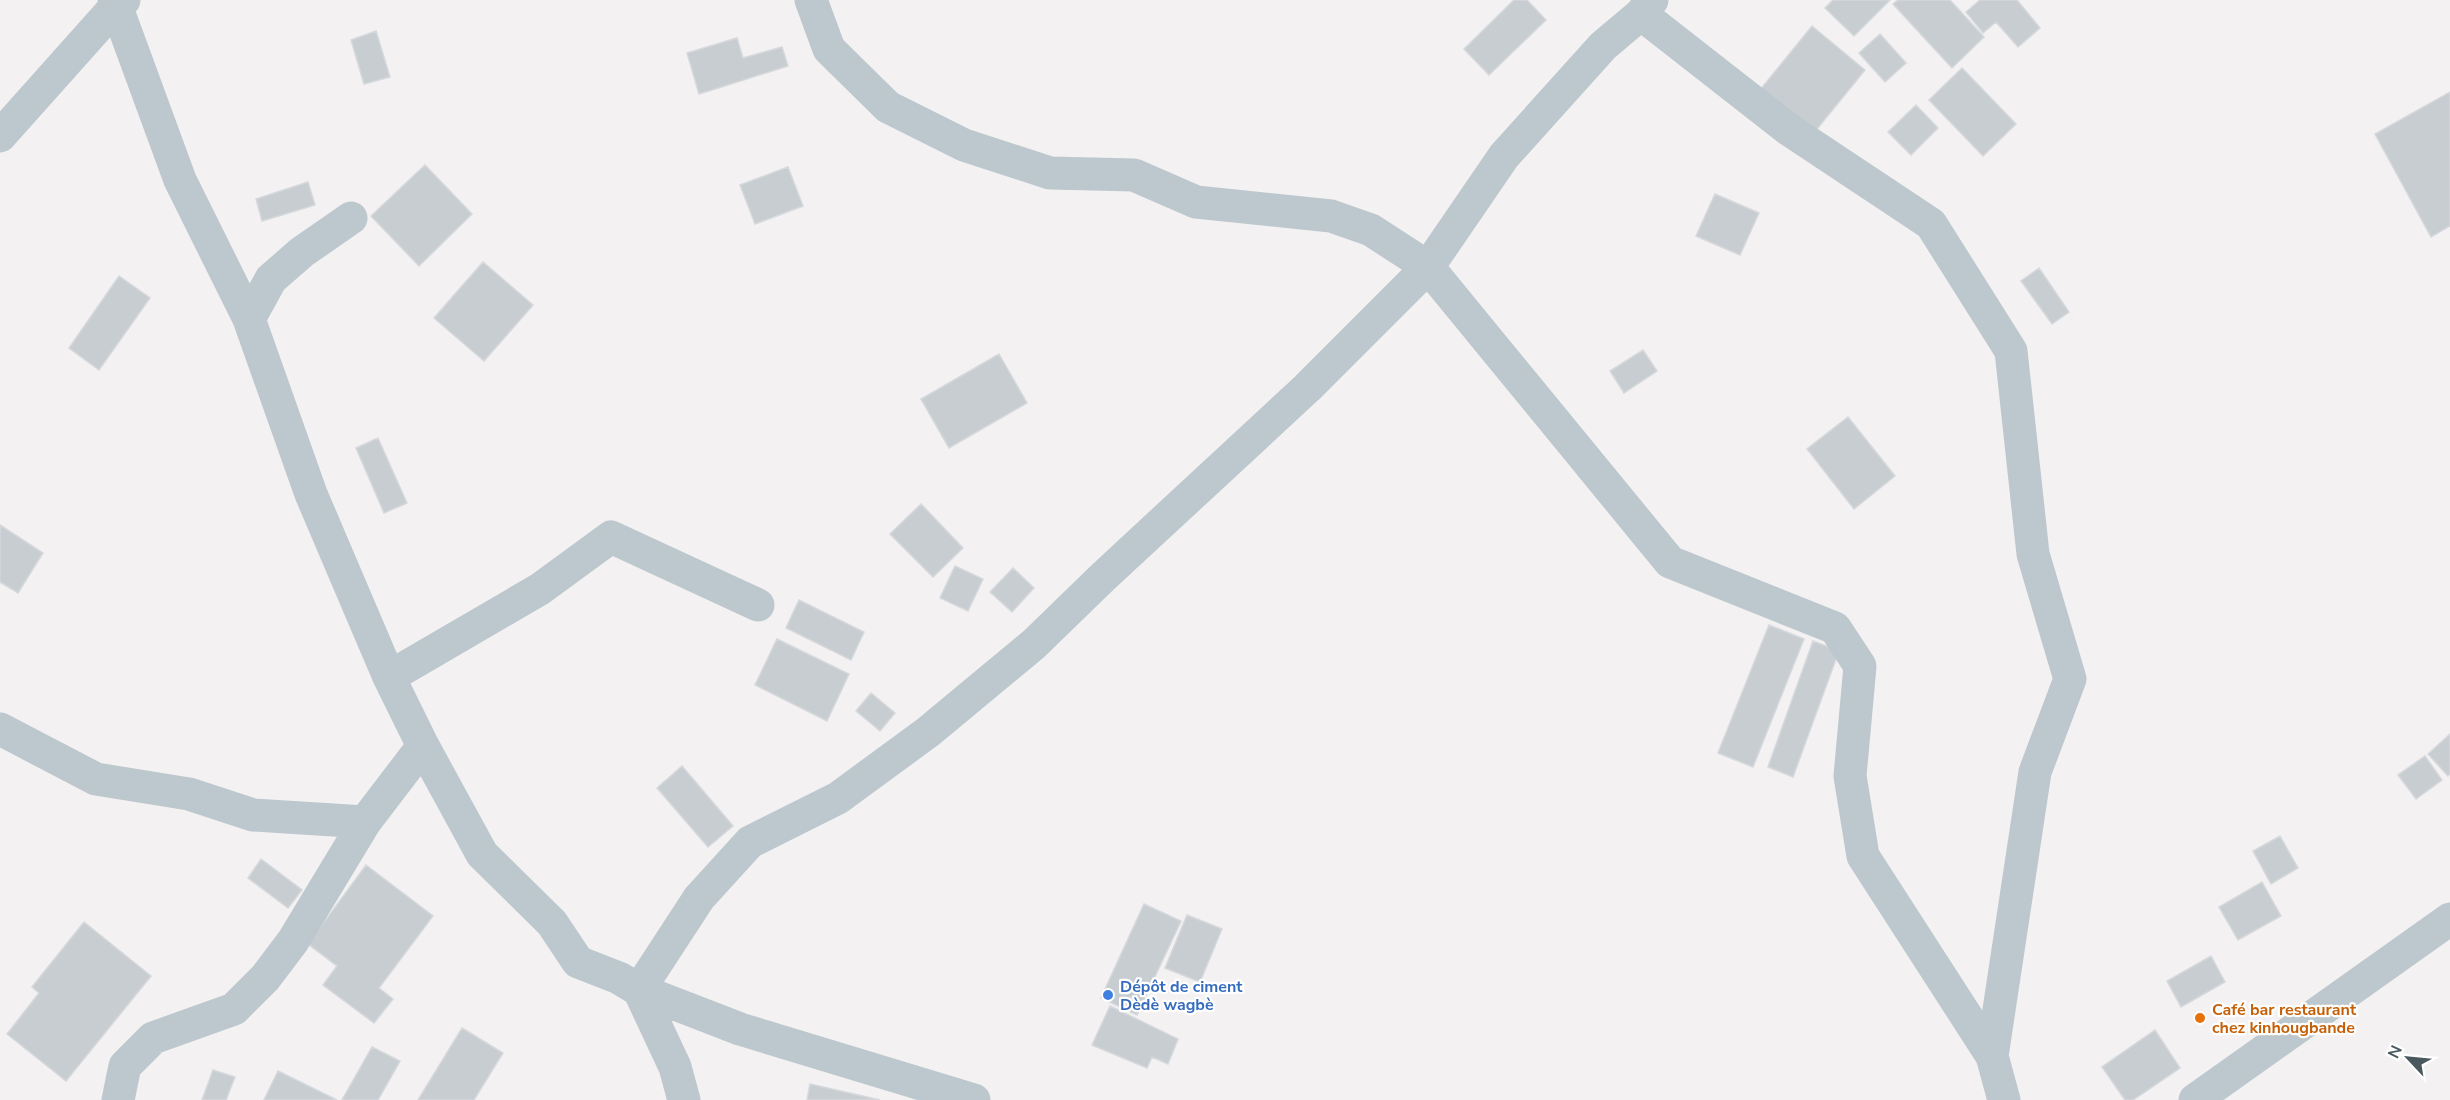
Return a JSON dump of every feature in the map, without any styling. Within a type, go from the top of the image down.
[{"type":"street","points":[[811,0],[829,49],[888,107],[964,146],[1050,172],[1134,175],[1196,202],[1331,216],[1371,230],[1428,267],[1670,562],[1835,628],[1860,666],[1850,776],[1863,856],[1992,1056],[2004,1100]]},
{"type":"street","points":[[0,136],[118,2],[180,180],[249,319],[311,494],[389,677],[423,746],[482,854],[552,923],[578,962],[619,978],[639,990],[740,1029],[974,1100]]},
{"type":"street","points":[[639,990],[699,898],[750,842],[838,798],[928,732],[1034,644],[1307,388],[1428,267],[1504,156],[1603,46],[1647,7],[1788,129],[1931,224],[2011,351],[2033,554],[2070,679],[2035,772],[1992,1056]]},
{"type":"street","points":[[249,319],[271,279],[302,252],[351,218]]},
{"type":"street","points":[[389,677],[540,589],[611,537],[758,605]]},
{"type":"street","points":[[0,729],[96,779],[189,794],[253,815],[365,822]]},
{"type":"street","points":[[118,1100],[125,1066],[153,1038],[234,1009],[265,978],[293,941],[365,822],[423,746]]},
{"type":"street","points":[[2195,1100],[2450,919]]},
{"type":"street","points":[[639,990],[675,1067],[684,1100]]},
{"type":"building","points":[[1514,0],[1527,0],[1546,20],[1489,75],[1464,49]]},
{"type":"building","points":[[1833,0],[1890,0],[1854,36],[1825,8]]},
{"type":"building","points":[[1898,0],[1950,0],[1984,37],[1952,68],[1893,4]]},
{"type":"building","points":[[1980,0],[2017,0],[2040,28],[2018,47],[1996,22],[1983,33],[1966,12]]},
{"type":"building","points":[[1812,26],[1865,70],[1813,134],[1760,90]]},
{"type":"building","points":[[376,31],[390,77],[364,84],[351,40]]},
{"type":"building","points":[[1880,34],[1906,63],[1885,82],[1859,53]]},
{"type":"building","points":[[737,38],[743,58],[782,47],[788,66],[699,94],[687,53]]},
{"type":"building","points":[[1962,68],[2016,124],[1983,156],[1929,100]]},
{"type":"building","points":[[2450,92],[2450,226],[2431,237],[2375,134]]},
{"type":"building","points":[[1916,105],[1938,128],[1911,155],[1888,132]]},
{"type":"building","points":[[425,165],[472,214],[419,266],[371,216]]},
{"type":"building","points":[[788,167],[803,206],[755,224],[740,185]]},
{"type":"building","points":[[308,182],[315,205],[262,221],[256,199]]},
{"type":"building","points":[[1715,194],[1759,213],[1740,255],[1696,236]]},
{"type":"building","points":[[483,262],[533,305],[484,361],[434,318]]},
{"type":"building","points":[[2039,268],[2069,312],[2052,324],[2021,281]]},
{"type":"building","points":[[119,276],[150,298],[99,370],[69,348]]},
{"type":"building","points":[[1643,350],[1657,371],[1624,393],[1610,371]]},
{"type":"building","points":[[999,354],[1027,403],[949,448],[921,399]]},
{"type":"building","points":[[1848,417],[1895,476],[1854,509],[1807,449]]},
{"type":"building","points":[[378,438],[407,503],[384,513],[356,448]]},
{"type":"building","points":[[921,504],[963,548],[933,577],[890,534]]},
{"type":"building","points":[[0,525],[43,553],[18,593],[0,582]]},
{"type":"building","points":[[955,566],[983,579],[968,611],[940,598]]},
{"type":"building","points":[[1013,568],[1034,588],[1012,612],[990,592]]},
{"type":"building","points":[[799,600],[864,632],[851,660],[786,628]]},
{"type":"building","points":[[1769,625],[1804,639],[1753,767],[1718,753]]},
{"type":"building","points":[[777,639],[849,674],[827,721],[755,685]]},
{"type":"building","points":[[1813,641],[1839,651],[1793,777],[1768,767]]},
{"type":"building","points":[[871,693],[895,713],[880,731],[856,711]]},
{"type":"building","points":[[2450,734],[2450,774],[2448,776],[2428,754]]},
{"type":"building","points":[[2425,756],[2442,780],[2416,799],[2398,775]]},
{"type":"building","points":[[682,766],[733,826],[708,847],[657,788]]},
{"type":"building","points":[[2280,836],[2298,868],[2271,884],[2253,851]]},
{"type":"building","points":[[261,859],[302,890],[288,908],[248,878]]},
{"type":"building","points":[[366,865],[433,916],[379,988],[393,999],[374,1023],[323,985],[337,966],[308,944]]},
{"type":"building","points":[[2262,882],[2281,916],[2238,940],[2219,907]]},
{"type":"building","points":[[1144,904],[1181,921],[1137,1015],[1101,998]]},
{"type":"building","points":[[1187,915],[1222,929],[1200,982],[1165,968]]},
{"type":"building","points":[[84,922],[151,976],[66,1081],[7,1034],[39,993],[32,987]]},
{"type":"building","points":[[2211,956],[2225,982],[2181,1007],[2167,981]]},
{"type":"building","points":[[1110,1006],[1178,1039],[1168,1064],[1152,1057],[1147,1068],[1092,1045]]},
{"type":"building","points":[[462,1028],[503,1053],[474,1100],[418,1100]]},
{"type":"building","points":[[2155,1030],[2180,1068],[2133,1100],[2125,1100],[2102,1067]]},
{"type":"building","points":[[372,1047],[400,1061],[378,1100],[342,1100]]},
{"type":"building","points":[[213,1070],[235,1077],[226,1100],[202,1100]]},
{"type":"building","points":[[278,1071],[337,1100],[264,1100]]},
{"type":"building","points":[[810,1084],[880,1100],[807,1100]]},
{"type":"place","name":"Dépôt de ciment Dèdè wagbè","points":[[1108,995]]},
{"type":"place","name":"Café bar restaurant chez kinhougbande","points":[[2200,1018]]}]
